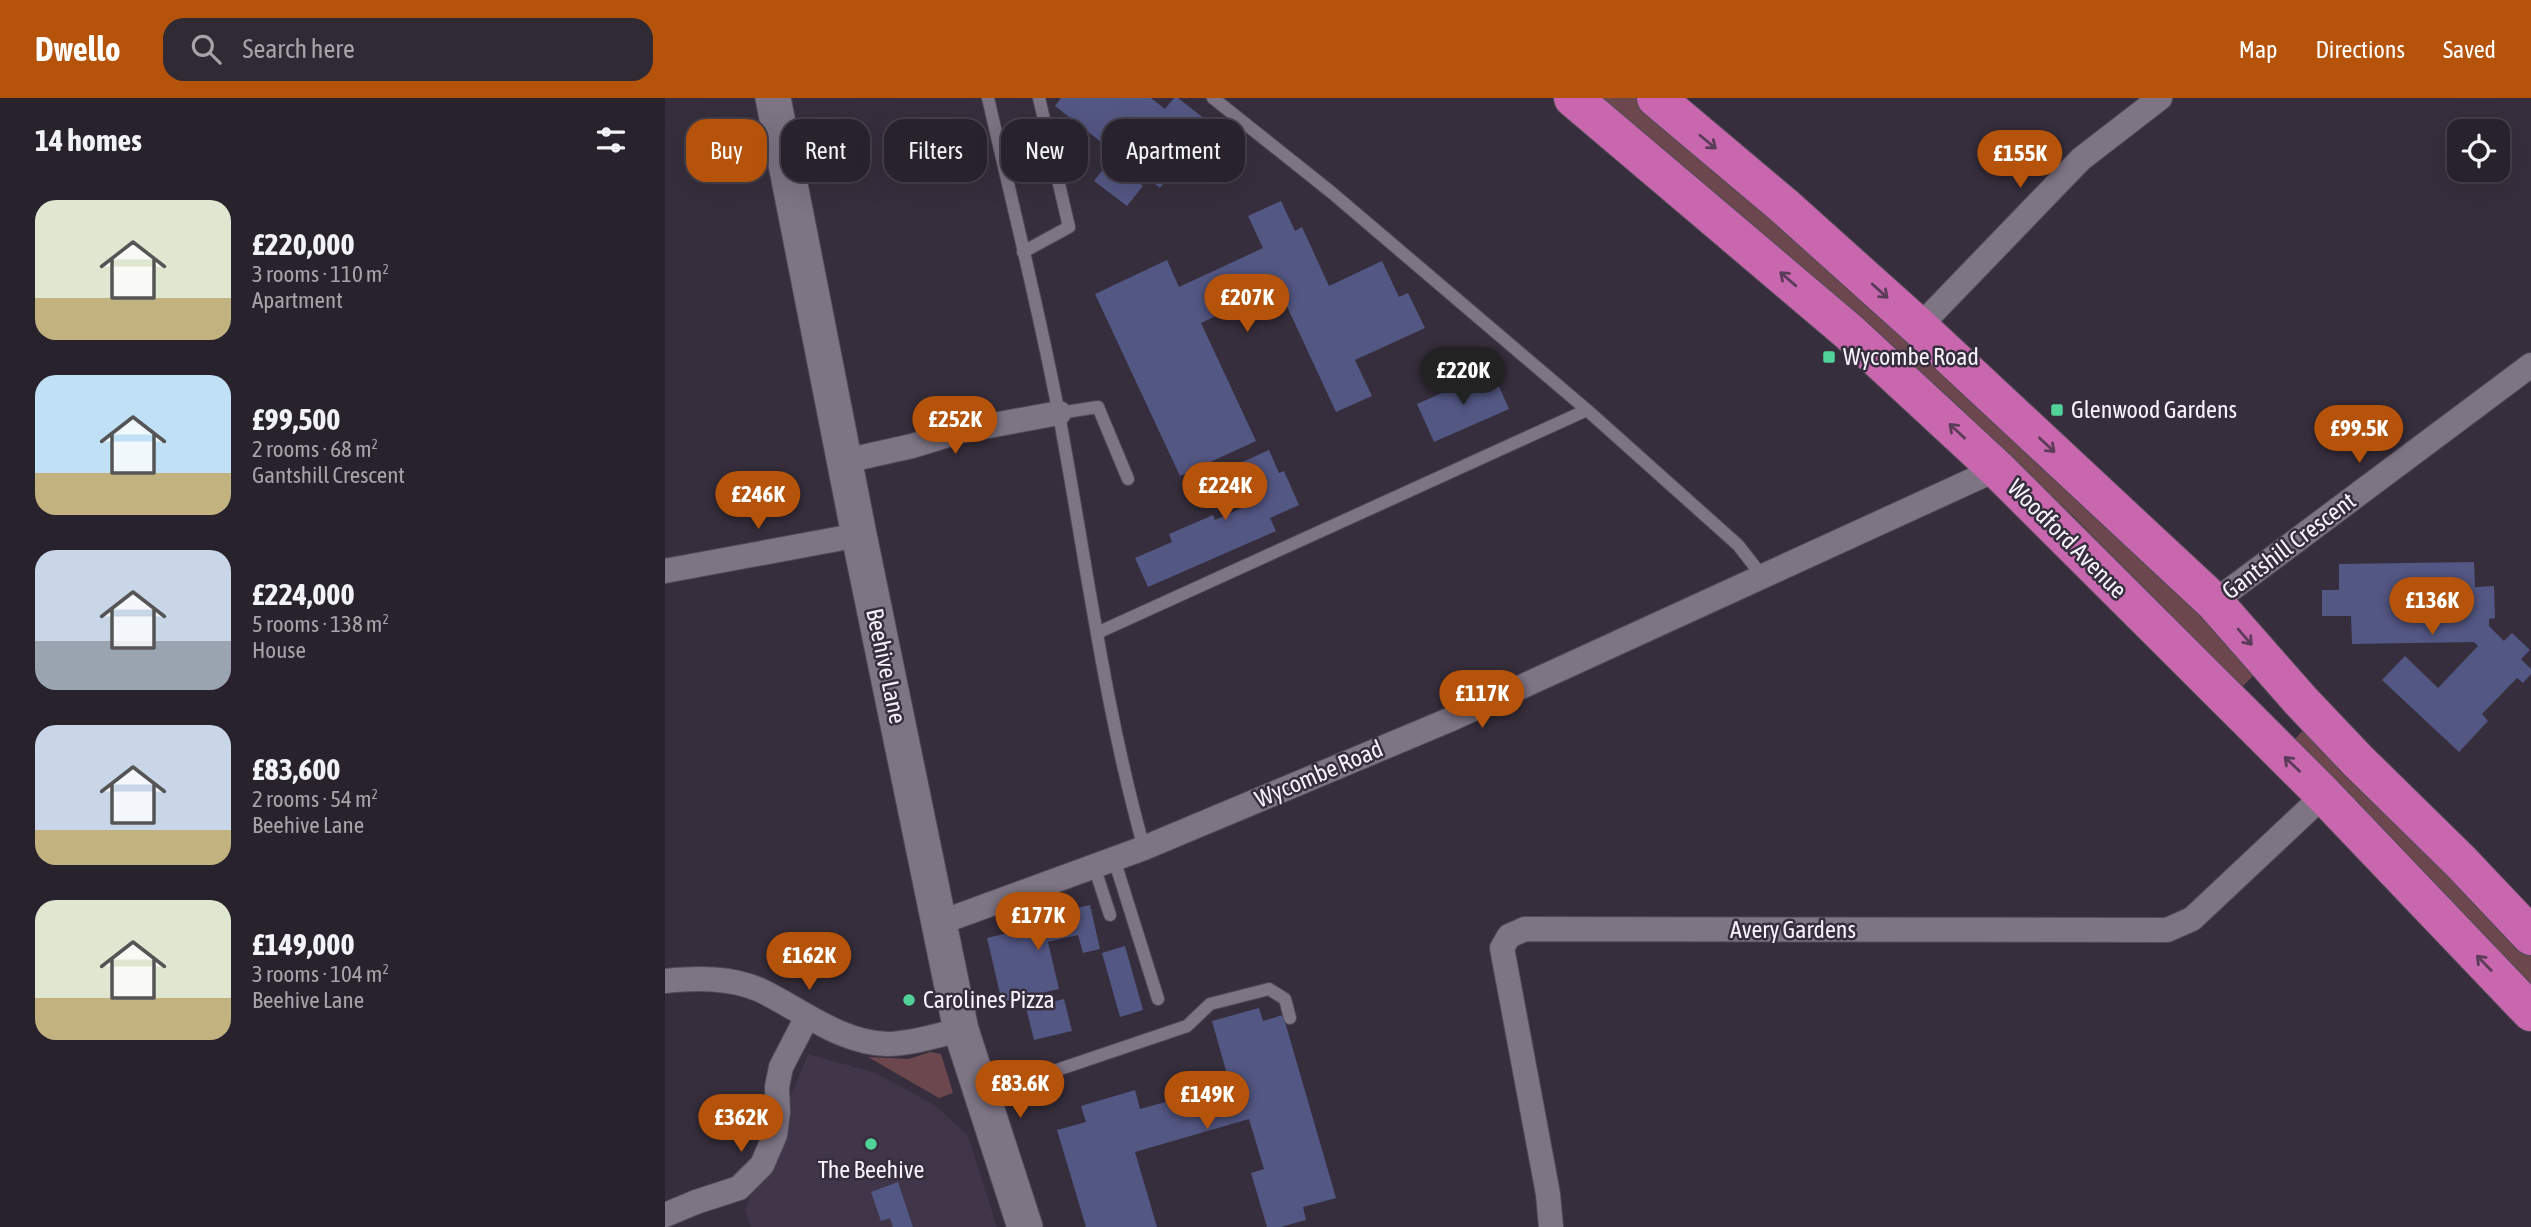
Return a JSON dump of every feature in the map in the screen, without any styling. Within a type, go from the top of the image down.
[{"type":"highway","name":"Woodford Avenue","points":[[1573,98],[1849,332],[1997,469],[2324,795],[2531,1012]]},
{"type":"highway","points":[[1656,98],[1783,205],[1919,327],[2214,602],[2358,761],[2461,862],[2531,936]]},
{"type":"main road","name":"Beehive Lane","points":[[773,98],[859,535],[961,1030],[1025,1227]]},
{"type":"street","points":[[1919,327],[2081,159],[2160,98]]},
{"type":"street","name":"Gantshill Crescent","points":[[2214,602],[2531,365]]},
{"type":"street","points":[[845,461],[912,446],[961,431],[1059,413]]},
{"type":"street","name":"Wycombe Road","points":[[939,923],[1144,848],[1449,720],[1997,469]]},
{"type":"street","points":[[665,571],[859,535]]},
{"type":"street","name":"Avery Gardens","points":[[1551,1227],[1548,1194],[1502,948],[1509,936],[1525,929],[2167,930],[2192,919],[2324,795]]},
{"type":"street","points":[[665,981],[723,980],[758,989],[807,1017],[849,1036],[886,1044],[961,1030]]},
{"type":"street","points":[[665,1215],[739,1188],[762,1165],[775,1135],[779,1112],[777,1087],[781,1067],[807,1017]]},
{"type":"lane","points":[[988,98],[1059,413],[1097,633],[1144,848]]},
{"type":"lane","points":[[1023,252],[1069,227],[1039,98]]},
{"type":"lane","points":[[1213,98],[1331,192],[1587,410],[1738,545],[1763,577]]},
{"type":"lane","points":[[1059,413],[1098,407],[1128,479]]},
{"type":"lane","points":[[1097,633],[1587,410]]},
{"type":"lane","points":[[2461,862],[2511,896]]},
{"type":"lane","points":[[1105,863],[1110,915]]},
{"type":"lane","points":[[1105,863],[1158,999]]},
{"type":"lane","points":[[982,1095],[1187,1026],[1210,1004],[1269,989],[1285,999],[1290,1018]]},
{"type":"shaded area","points":[[1602,98],[1639,98],[1817,248],[2259,670],[2241,688],[2075,518],[1900,354]]},
{"type":"shaded area","points":[[2310,723],[2531,956],[2531,991],[2295,739]]},
{"type":"shaded area","points":[[930,1052],[941,1054],[953,1093],[939,1098],[868,1057],[909,1059]]},
{"type":"shaded area","name":"The Beehive","points":[[808,1054],[876,1073],[936,1106],[968,1136],[997,1227],[751,1227],[745,1209]]},
{"type":"building","points":[[1061,98],[1151,98],[1165,109],[1174,98],[1178,98],[1205,119],[1102,119],[1102,143],[1088,132],[1088,119],[1072,119],[1055,106]]},
{"type":"building","points":[[1102,170],[1102,182],[1138,182],[1143,186],[1127,206],[1094,181]]},
{"type":"building","points":[[1152,182],[1165,182],[1160,188]]},
{"type":"building","points":[[1281,201],[1295,231],[1302,227],[1329,286],[1382,261],[1399,297],[1408,293],[1425,328],[1355,360],[1372,396],[1336,412],[1278,287],[1201,323],[1256,441],[1180,476],[1095,294],[1167,260],[1179,287],[1263,248],[1248,216]]},
{"type":"building","points":[[1492,371],[1509,409],[1434,442],[1417,404]]},
{"type":"building","points":[[1269,450],[1279,473],[1284,471],[1299,505],[1270,518],[1276,531],[1148,587],[1135,558],[1172,542],[1169,534],[1213,515],[1215,520],[1246,506],[1229,468]]},
{"type":"building","points":[[2474,562],[2475,587],[2494,586],[2495,618],[2489,619],[2489,626],[2504,641],[2512,633],[2530,650],[2521,659],[2531,669],[2531,674],[2523,683],[2517,678],[2482,714],[2488,721],[2459,752],[2382,680],[2405,656],[2438,688],[2478,646],[2474,642],[2352,644],[2351,616],[2322,616],[2322,590],[2339,590],[2339,564]]},
{"type":"building","points":[[1090,905],[1100,949],[1083,953],[1078,935],[1048,942],[1059,989],[1002,1002],[987,938],[1039,926],[1037,917]]},
{"type":"building","points":[[1125,946],[1143,1010],[1120,1017],[1102,953]]},
{"type":"building","points":[[1064,999],[1072,1031],[1034,1040],[1026,1008]]},
{"type":"building","points":[[1259,1008],[1263,1021],[1283,1015],[1336,1198],[1303,1207],[1306,1220],[1281,1227],[1267,1227],[1251,1173],[1264,1169],[1249,1119],[1135,1152],[1157,1227],[1086,1227],[1057,1130],[1086,1122],[1081,1106],[1135,1090],[1140,1109],[1169,1101],[1165,1086],[1200,1076],[1204,1092],[1230,1085],[1212,1021]]},
{"type":"building","points":[[898,1182],[913,1227],[893,1227],[890,1218],[881,1221],[871,1192]]},
{"type":"place","name":"Wycombe Road","points":[[1829,357]]},
{"type":"place","name":"Glenwood Gardens","points":[[2057,410]]},
{"type":"place","name":"Carolines Pizza","points":[[909,1000]]},
{"type":"place","name":"The Beehive","points":[[871,1144]]}]
